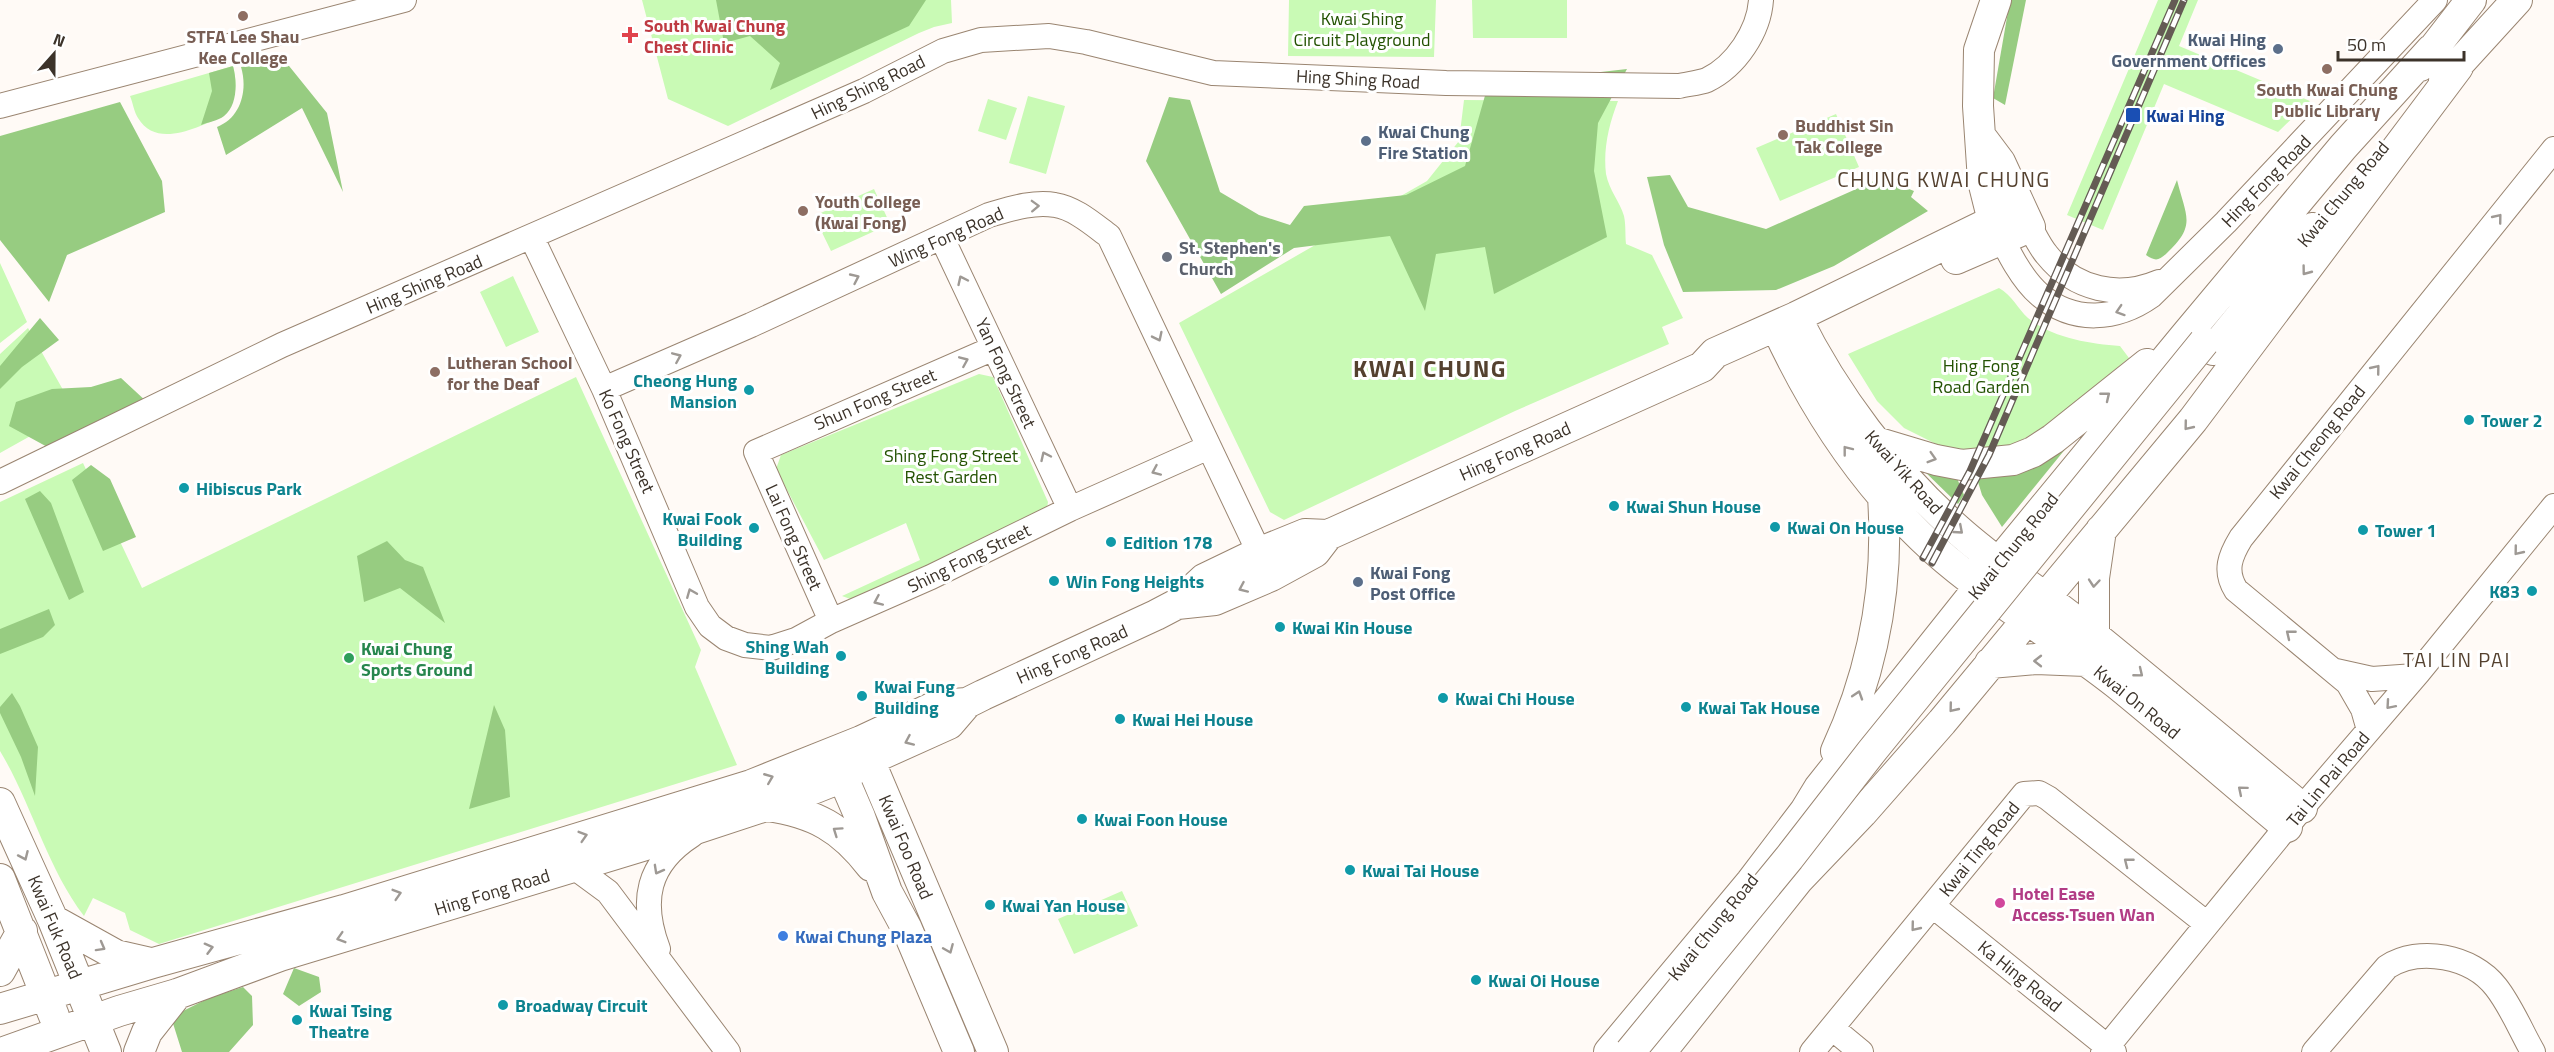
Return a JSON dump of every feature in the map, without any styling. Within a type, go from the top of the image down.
[{"type":"main road","points":[[1996,0],[1979,50],[1978,106],[1982,138],[1983,182],[1998,230]]},
{"type":"main road","name":"Kwai Chung Road","points":[[1630,1052],[2201,343],[2358,158],[2431,50],[2471,0]]},
{"type":"main road","name":"Kwai Chung Road","points":[[1609,1052],[1751,882],[1805,811],[1819,788],[1999,562],[2458,67],[2517,0]]},
{"type":"main road","name":"Kwai Chung Road","points":[[1661,1052],[1798,880],[1877,796],[1942,722],[2210,398],[2458,67]]},
{"type":"main road","points":[[1982,138],[2000,162],[2025,218]]},
{"type":"main road","name":"Hing Fong Road","points":[[4,1052],[64,1042],[94,1021],[177,994],[280,956],[767,806],[938,705],[967,703],[1177,604],[1215,600],[1264,564],[1315,552],[1328,535],[1702,367],[1725,368],[1790,330],[1938,266],[1998,230],[2025,218]]},
{"type":"main road","name":"Kwai Yik Road","points":[[1790,330],[1876,442],[1930,503],[1957,529],[1999,562],[2036,608]]},
{"type":"main road","name":"Kwai Yik Road","points":[[1790,330],[1839,440],[1883,497],[1935,550],[1980,586]]},
{"type":"main road","points":[[1876,442],[1936,460],[1962,465],[2013,459],[2033,452],[2053,439],[2135,372],[2201,343]]},
{"type":"main road","name":"Kwai Chung Road","points":[[1642,1052],[2201,343]]},
{"type":"main road","points":[[1819,788],[1857,699],[1870,655],[1879,608],[1886,545],[1883,497]]},
{"type":"main road","points":[[1990,663],[2036,659],[2090,649],[2094,578],[2101,530]]},
{"type":"main road","name":"Kwai On Road","points":[[1980,586],[2036,608],[2090,649],[2294,818]]},
{"type":"main road","name":"Kwai Foo Road","points":[[865,750],[991,1049]]},
{"type":"main road","name":"Hing Fong Road","points":[[0,1009],[153,963],[344,910],[741,789],[838,765]]},
{"type":"main road","name":"Kwai Foo Road","points":[[838,765],[887,892],[907,930],[959,1052]]},
{"type":"main road","name":"Kwai Fuk Road","points":[[0,803],[53,920],[106,1052]]},
{"type":"main road","points":[[767,806],[801,812],[833,827],[855,846],[876,873],[887,892]]},
{"type":"main road","name":"Kwai Fuk Road","points":[[0,879],[64,1042]]},
{"type":"main road","points":[[53,920],[116,955],[153,963]]},
{"type":"main road","points":[[0,970],[22,931]]},
{"type":"main road","points":[[139,1052],[147,1032],[177,994]]},
{"type":"street","points":[[0,106],[404,0]]},
{"type":"street","name":"Hing Shing Road","points":[[0,482],[282,345],[532,238],[864,91],[943,51],[981,40],[1049,36],[1086,42],[1213,73],[1446,83],[1678,86],[1707,80],[1728,64],[1751,37],[1760,15],[1761,0]]},
{"type":"street","name":"Hing Fong Road","points":[[1998,230],[2023,274],[2039,295],[2055,305],[2081,315],[2101,317],[2139,305],[2226,222],[2435,0]]},
{"type":"street","name":"Kwai Cheong Road","points":[[2369,730],[2363,709],[2355,693],[2336,671],[2236,590],[2229,573],[2231,556],[2241,538],[2554,149]]},
{"type":"street","name":"Wing Fong Road","points":[[604,389],[989,215],[1023,206],[1056,205],[1082,217],[1109,236],[1264,564]]},
{"type":"street","name":"Hing Fong Road","points":[[2025,218],[2046,255],[2078,282],[2103,290],[2125,291],[2145,288],[2167,279]]},
{"type":"street","name":"Ko Fong Street","points":[[532,238],[604,389],[696,607],[710,626],[726,638]]},
{"type":"street","name":"Yan Fong Street","points":[[942,238],[1070,509]]},
{"type":"street","name":"Shun Fong Street","points":[[756,452],[994,348]]},
{"type":"street","name":"Shing Fong Street","points":[[726,638],[745,645],[771,648],[796,640],[831,621],[931,577],[1070,509],[1209,447]]},
{"type":"street","name":"Lai Fong Street","points":[[756,452],[831,621]]},
{"type":"street","name":"Tai Lin Pai Road","points":[[2108,1050],[2207,924],[2554,506]]},
{"type":"street","points":[[2336,671],[2372,679],[2415,676]]},
{"type":"street","name":"Kwai Ting Road","points":[[1812,1052],[2019,798],[2031,792],[2048,798],[2207,924]]},
{"type":"street","points":[[667,971],[649,919],[647,901],[652,882],[659,866],[680,842],[718,822]]},
{"type":"street","points":[[574,867],[608,892],[728,1052]]},
{"type":"street","name":"Ka Hing Road","points":[[1933,906],[2108,1050]]},
{"type":"street","points":[[2314,1052],[2380,973],[2402,959],[2420,955],[2451,960],[2485,976],[2496,987],[2533,1052]]},
{"type":"street","points":[[1832,1028],[1862,1052]]},
{"type":"green space","points":[[642,0],[951,0],[952,23],[919,33],[728,126],[668,99]]},
{"type":"green space","points":[[716,0],[926,0],[909,26],[770,90],[780,63],[750,36],[724,43]]},
{"type":"green space","name":"Kwai Shing Circuit Playground","points":[[1289,0],[1436,0],[1434,57],[1288,56]]},
{"type":"green space","points":[[1472,0],[1567,0],[1567,38],[1473,38]]},
{"type":"green space","points":[[2010,0],[2026,0],[2005,105],[1993,98]]},
{"type":"green space","name":"Kwai Hing","points":[[2158,0],[2198,0],[2179,46],[2310,101],[2278,132],[2164,84],[2103,230],[2067,215]]},
{"type":"green space","points":[[281,56],[327,113],[343,192],[302,108],[226,155],[217,127],[232,117],[241,102],[244,85],[241,67]]},
{"type":"green space","points":[[233,66],[235,92],[224,116],[179,133],[167,134],[156,133],[146,128],[137,116],[130,96]]},
{"type":"green space","points":[[233,66],[236,86],[232,106],[222,118],[201,125],[212,91],[209,73]]},
{"type":"green space","points":[[1627,69],[1598,123],[1594,171],[1607,237],[1494,294],[1485,247],[1436,254],[1425,311],[1390,236],[1294,248],[1221,294],[1146,161],[1169,97],[1190,100],[1220,192],[1259,215],[1290,225],[1304,206],[1406,195],[1465,166],[1488,85]]},
{"type":"green space","points":[[1028,96],[1065,106],[1046,174],[1009,163]]},
{"type":"green space","points":[[988,99],[1017,108],[1006,140],[978,131]]},
{"type":"green space","points":[[1464,100],[1618,101],[1608,137],[1605,165],[1607,180],[1624,216],[1626,244],[1652,255],[1683,318],[1662,327],[1669,344],[1515,411],[1284,520],[1270,512],[1179,323],[1427,181],[1459,141]]},
{"type":"green space","points":[[120,102],[162,181],[165,212],[67,255],[49,302],[0,240],[0,136]]},
{"type":"green space","points":[[1836,114],[1859,167],[1780,201],[1756,148]]},
{"type":"green space","points":[[1670,175],[1688,207],[1766,229],[1881,178],[1914,191],[1911,197],[1928,211],[1834,266],[1776,290],[1683,292],[1664,245],[1647,177]]},
{"type":"green space","points":[[2177,180],[2186,212],[2185,228],[2176,244],[2166,254],[2159,259],[2154,259],[2146,255]]},
{"type":"green space","points":[[874,189],[890,224],[831,251],[814,216]]},
{"type":"green space","points":[[0,263],[27,322],[0,343]]},
{"type":"green space","points":[[513,276],[539,332],[506,347],[480,292]]},
{"type":"green space","name":"Hing Fong Road Garden","points":[[1999,288],[2008,294],[2028,318],[2048,331],[2096,344],[2120,346],[2129,358],[2051,422],[2012,446],[1975,450],[1942,447],[1904,428],[1877,401],[1848,354]]},
{"type":"green space","points":[[40,318],[59,340],[22,367],[0,389],[0,366]]},
{"type":"green space","points":[[28,328],[75,411],[0,453],[0,354]]},
{"type":"green space","name":"Shing Fong Street Rest Garden","points":[[979,374],[993,377],[1048,502],[1046,514],[853,600],[842,596],[920,560],[906,523],[824,560],[776,469],[781,455]]},
{"type":"green space","name":"Kwai Chung Sports Ground","points":[[576,377],[701,650],[695,667],[737,765],[159,944],[130,930],[125,913],[93,898],[84,916],[59,877],[0,751],[0,502],[83,463],[142,588]]},
{"type":"green space","points":[[121,378],[148,403],[51,449],[9,426],[16,402],[52,389],[91,387]]},
{"type":"green space","points":[[2071,442],[2002,527],[1982,495],[1975,472]]},
{"type":"green space","points":[[91,465],[110,479],[136,537],[103,551],[72,480]]},
{"type":"green space","points":[[1919,466],[1954,471],[1964,495],[1958,504]]},
{"type":"green space","points":[[40,491],[51,503],[84,592],[69,600],[25,499]]},
{"type":"green space","points":[[387,541],[405,560],[423,567],[445,623],[400,588],[364,602],[357,556]]},
{"type":"green space","points":[[49,609],[55,625],[43,637],[0,654],[0,629]]},
{"type":"green space","points":[[12,693],[38,747],[35,796],[21,757],[0,713],[0,707]]},
{"type":"green space","points":[[494,705],[505,730],[510,797],[469,809]]},
{"type":"green space","points":[[1122,891],[1138,926],[1074,954],[1058,919]]},
{"type":"green space","points":[[294,968],[319,977],[321,992],[299,1006],[283,994]]},
{"type":"green space","points":[[243,987],[252,996],[253,1025],[229,1052],[182,1052],[171,1017],[209,998]]},
{"type":"railway","points":[[1923,558],[1970,471],[2175,0]]},
{"type":"railway","points":[[1932,563],[1989,455],[2184,0]]},
{"type":"place","name":"STFA Lee Shau Kee College","points":[[243,16]]},
{"type":"place","name":"South Kwai Chung Chest Clinic","points":[[630,35]]},
{"type":"place","name":"Kwai Hing Government Offices","points":[[2278,49]]},
{"type":"place","name":"South Kwai Chung Public Library","points":[[2327,69]]},
{"type":"place","name":"Kwai Hing","points":[[2133,115]]},
{"type":"place","name":"Buddhist Sin Tak College","points":[[1783,135]]},
{"type":"place","name":"Kwai Chung Fire Station","points":[[1366,141]]},
{"type":"place","name":"Youth College (Kwai Fong)","points":[[803,211]]},
{"type":"place","name":"St. Stephen's Church","points":[[1167,257]]},
{"type":"place","name":"Lutheran School for the Deaf","points":[[435,372]]},
{"type":"place","name":"Cheong Hung Mansion","points":[[749,390]]},
{"type":"place","name":"Tower 2","points":[[2469,420]]},
{"type":"place","name":"Hibiscus Park","points":[[184,488]]},
{"type":"place","name":"Kwai Shun House","points":[[1614,506]]},
{"type":"place","name":"Kwai On House","points":[[1775,527]]},
{"type":"place","name":"Kwai Fook Building","points":[[754,528]]},
{"type":"place","name":"Tower 1","points":[[2363,530]]},
{"type":"place","name":"Edition 178","points":[[1111,542]]},
{"type":"place","name":"Win Fong Heights","points":[[1054,581]]},
{"type":"place","name":"Kwai Fong Post Office","points":[[1358,582]]},
{"type":"place","name":"K83","points":[[2532,591]]},
{"type":"place","name":"Kwai Kin House","points":[[1280,627]]},
{"type":"place","name":"Shing Wah Building","points":[[841,656]]},
{"type":"place","name":"Kwai Chung Sports Ground","points":[[349,658]]},
{"type":"place","name":"Kwai Fung Building","points":[[862,696]]},
{"type":"place","name":"Kwai Chi House","points":[[1443,698]]},
{"type":"place","name":"Kwai Tak House","points":[[1686,707]]},
{"type":"place","name":"Kwai Hei House","points":[[1120,719]]},
{"type":"place","name":"Kwai Foon House","points":[[1082,819]]},
{"type":"place","name":"Kwai Tai House","points":[[1350,870]]},
{"type":"place","name":"Hotel Ease Access·Tsuen Wan","points":[[2000,903]]},
{"type":"place","name":"Kwai Yan House","points":[[990,905]]},
{"type":"place","name":"Kwai Chung Plaza","points":[[783,936]]},
{"type":"place","name":"Kwai Oi House","points":[[1476,980]]},
{"type":"place","name":"Broadway Circuit","points":[[503,1005]]},
{"type":"place","name":"Kwai Tsing Theatre","points":[[297,1020]]},
{"type":"district","name":"CHUNG KWAI CHUNG","points":[[1944,179]]},
{"type":"district","name":"KWAI CHUNG","points":[[1430,368]]},
{"type":"district","name":"TAI LIN PAI","points":[[2457,659]]}]
